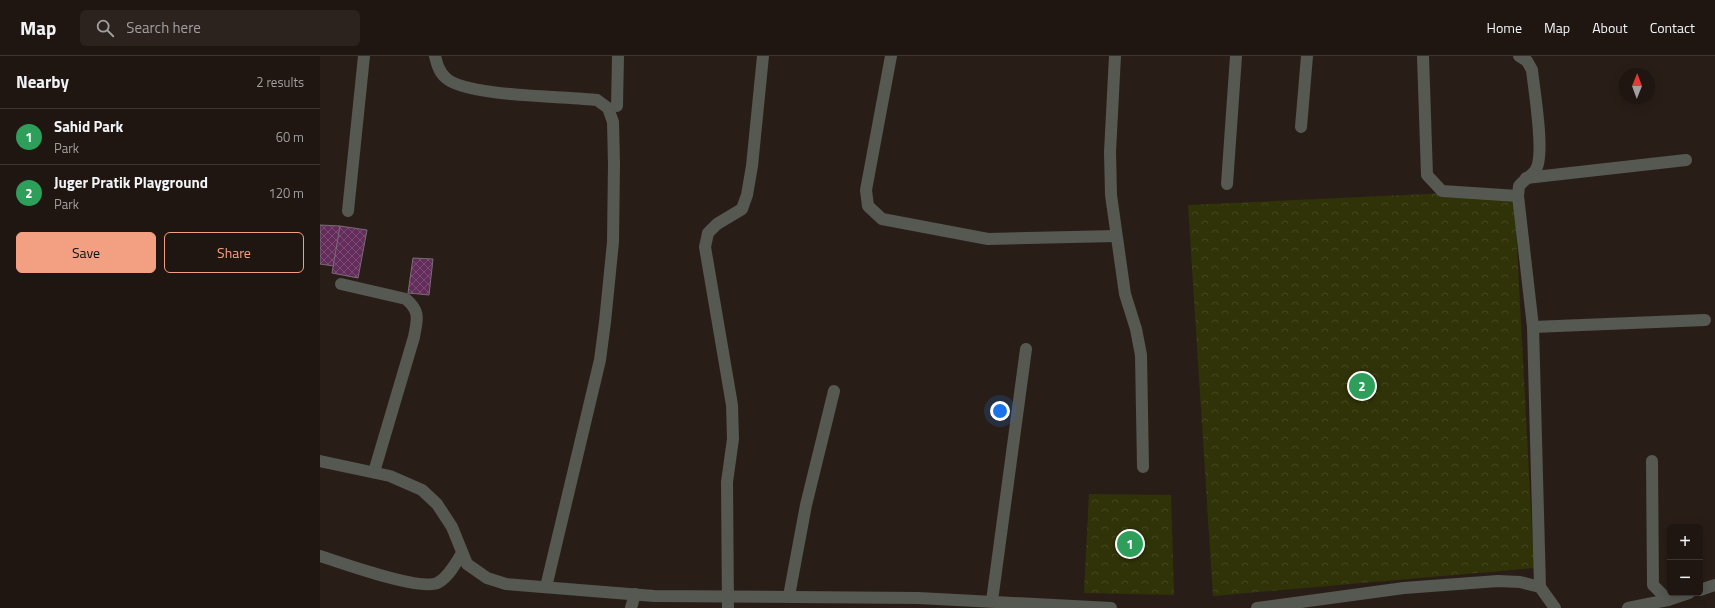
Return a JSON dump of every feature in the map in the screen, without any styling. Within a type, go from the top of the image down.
[{"type":"street","points":[[348,211],[364,56]]},
{"type":"street","points":[[435,56],[440,70],[446,79],[462,86],[484,92],[597,100],[608,108],[613,122],[613,242],[600,360],[546,587]]},
{"type":"street","points":[[617,106],[618,56]]},
{"type":"street","points":[[728,608],[727,482],[733,439],[732,405],[705,247],[708,233],[717,224],[742,209],[747,195],[752,166],[763,56]]},
{"type":"street","points":[[891,56],[866,190],[868,206],[882,218],[988,239],[1116,236]]},
{"type":"street","points":[[1115,56],[1110,152],[1110,195],[1125,294],[1136,329],[1141,355],[1144,467]]},
{"type":"street","points":[[1227,184],[1236,56]]},
{"type":"street","points":[[1301,127],[1307,56]]},
{"type":"street","points":[[1423,56],[1427,176],[1442,191],[1518,196]]},
{"type":"street","points":[[1519,56],[1527,61],[1532,70],[1540,147],[1539,162],[1535,171],[1519,186],[1518,196],[1534,326],[1540,587],[1555,608]]},
{"type":"street","points":[[1526,178],[1686,160]]},
{"type":"street","points":[[341,284],[406,299],[415,306],[418,316],[414,337],[374,472]]},
{"type":"street","points":[[1534,326],[1705,320]]},
{"type":"street","points":[[992,601],[1026,349]]},
{"type":"street","points":[[788,596],[806,505],[834,391]]},
{"type":"street","points":[[320,461],[390,476],[422,490],[437,504],[452,527],[467,564],[487,578],[506,584],[654,596],[788,596],[919,603],[992,601],[1073,607],[1111,608]]},
{"type":"street","points":[[1652,461],[1653,585],[1668,600]]},
{"type":"street","points":[[320,556],[405,582],[426,585],[438,583],[442,580],[462,553]]},
{"type":"street","points":[[1257,608],[1404,588],[1498,581],[1520,582],[1540,587]]},
{"type":"street","points":[[1703,589],[1715,585]]},
{"type":"street","points":[[631,608],[635,594]]},
{"type":"street","points":[[1628,608],[1680,596]]},
{"type":"green space","points":[[1514,190],[1534,568],[1213,596],[1188,205]]},
{"type":"green space","points":[[1089,494],[1171,495],[1174,595],[1084,593]]},
{"type":"building","points":[[320,225],[340,226],[334,266],[320,264]]},
{"type":"building","points":[[340,226],[367,230],[358,278],[332,273]]},
{"type":"building","points":[[413,258],[433,259],[429,295],[408,293]]},
{"type":"place","name":"Juger Pratik Playground","points":[[1362,386]]},
{"type":"place","name":"Sahid Park","points":[[1130,544]]}]
